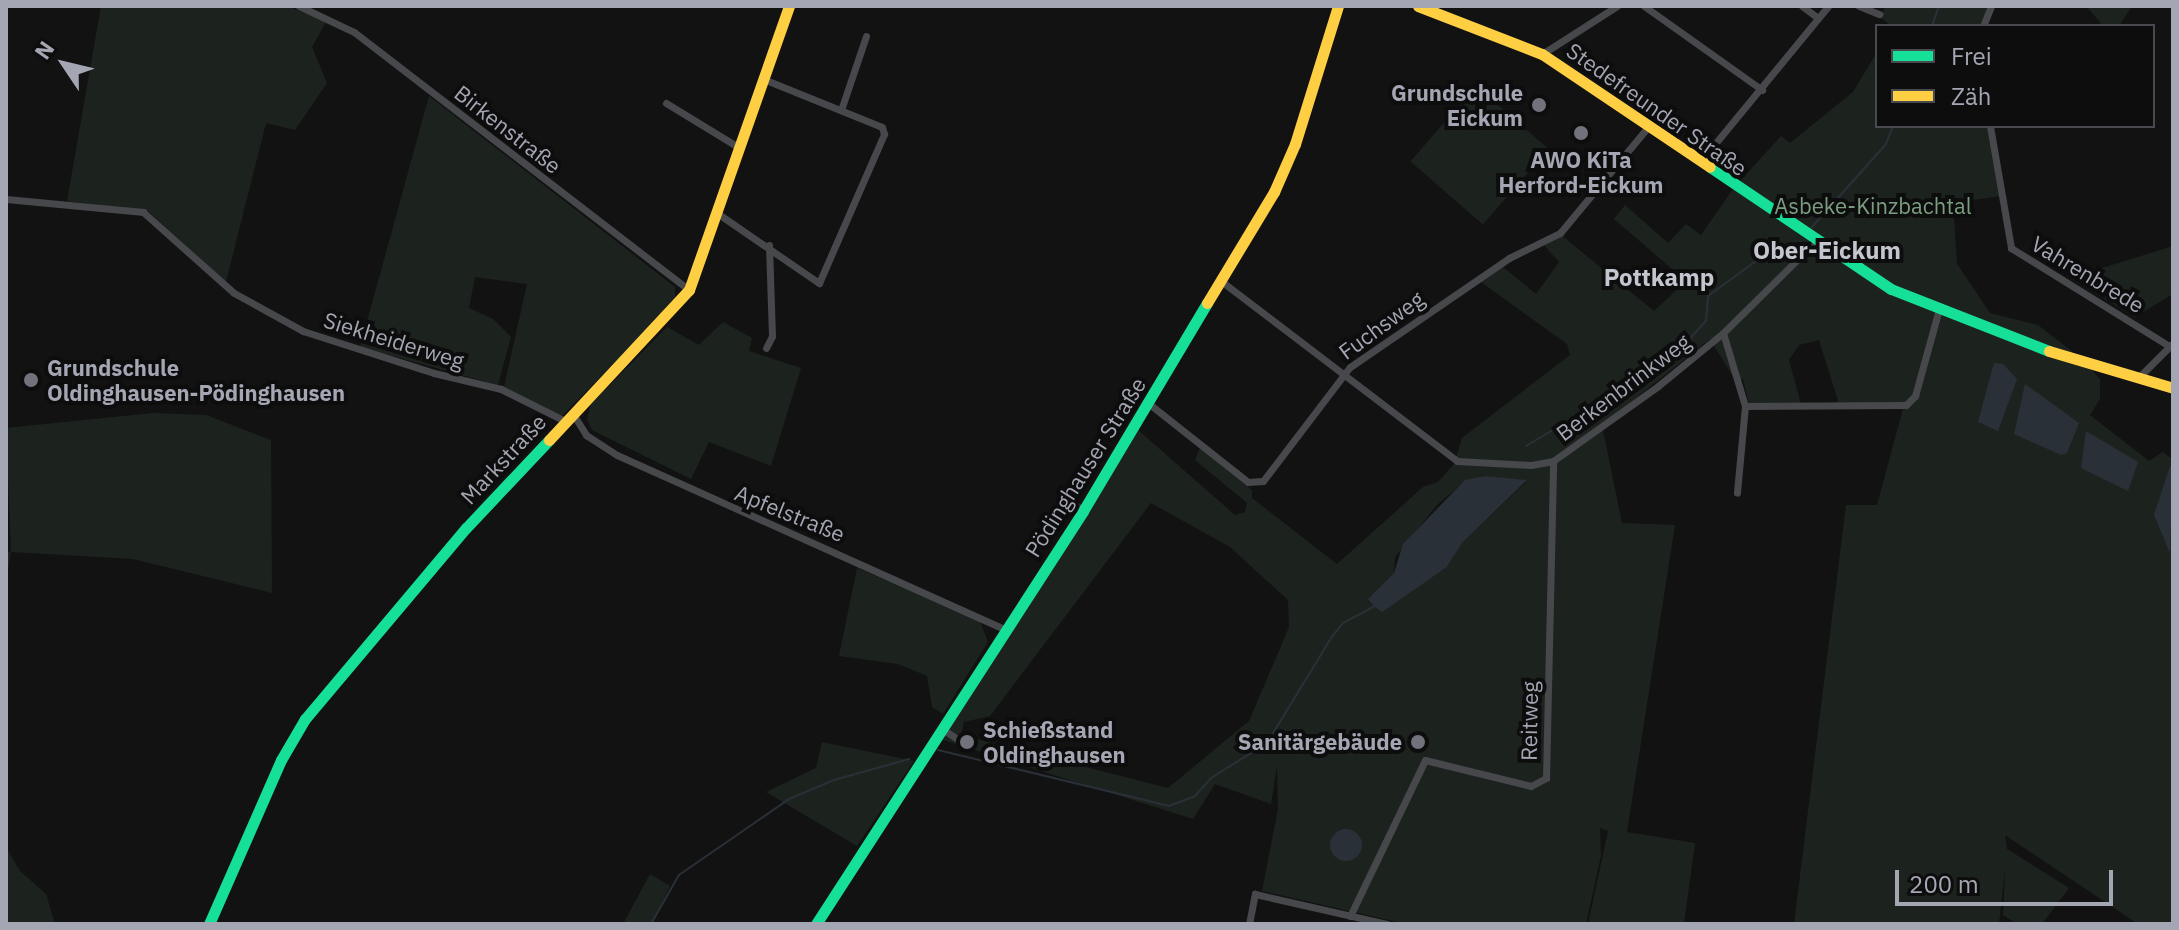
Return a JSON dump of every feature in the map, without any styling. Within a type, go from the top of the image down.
[{"type":"street","name":"Birkenstraße","points":[[299,6],[354,32],[689,290]]},
{"type":"street","name":"Markstraße","points":[[209,924],[281,760],[305,719],[466,528],[689,290],[789,6]]},
{"type":"street","name":"Pödinghauser Straße","points":[[816,924],[1083,511],[1284,172],[1338,6]]},
{"type":"street","name":"Stedefreunder Straße","points":[[1418,6],[1542,54],[1875,280],[1939,309],[2173,388]]},
{"type":"street","points":[[1542,54],[1617,6]]},
{"type":"street","points":[[1644,6],[1762,90]]},
{"type":"street","points":[[1802,6],[1818,18]]},
{"type":"street","points":[[1699,163],[1828,6]]},
{"type":"street","points":[[1859,6],[1879,14]]},
{"type":"street","points":[[841,110],[866,36]]},
{"type":"street","points":[[717,213],[769,245],[817,282],[823,280],[884,129],[763,79]]},
{"type":"street","points":[[666,103],[738,147]]},
{"type":"street","name":"Fuchsweg","points":[[1148,403],[1257,484],[1345,373],[1502,263],[1560,233],[1648,127]]},
{"type":"street","name":"Vahrenbrede","points":[[1990,128],[2011,248],[2171,346],[2138,378]]},
{"type":"street","name":"Siekheiderweg","points":[[6,199],[143,212],[234,293],[303,331],[434,373],[501,389],[569,418]]},
{"type":"street","name":"Berkenbrinkweg","points":[[1221,281],[1463,464],[1506,467],[1553,461],[1723,333],[1815,242]]},
{"type":"street","points":[[766,348],[772,336],[769,245]]},
{"type":"street","points":[[1745,406],[1906,405],[1915,396],[1939,309]]},
{"type":"street","name":"Berkenbrinkweg","points":[[1723,333],[1745,406],[1737,493]]},
{"type":"street","name":"Apfelstraße","points":[[569,418],[586,435],[617,455],[1005,629]]},
{"type":"street","name":"Reitweg","points":[[1350,916],[1422,763],[1531,786],[1546,778],[1553,461]]},
{"type":"street","points":[[1061,493],[1083,511]]},
{"type":"street","points":[[940,728],[956,738]]},
{"type":"street","points":[[1249,924],[1255,894],[1387,924]]},
{"type":"green space","points":[[101,6],[288,6],[326,22],[312,47],[327,83],[295,130],[266,123],[226,282],[148,211],[67,201]]},
{"type":"green space","points":[[1885,6],[1995,6],[1989,24],[1889,24],[1881,18]]},
{"type":"green space","points":[[2086,6],[2132,6],[2120,24],[2101,24]]},
{"type":"green space","name":"Asbeke-Kinzbachtal","points":[[1875,55],[1875,128],[1989,128],[2000,196],[1953,203],[1957,264],[1990,313],[2038,325],[2083,360],[2100,379],[2100,399],[2090,415],[2149,461],[2163,452],[2173,460],[2173,924],[2138,924],[2005,835],[2007,849],[2069,888],[2042,924],[2017,924],[2003,915],[2005,869],[1999,924],[1794,924],[1846,505],[1877,505],[1904,405],[1839,404],[1819,340],[1799,345],[1789,360],[1801,404],[1749,403],[1743,379],[1735,380],[1710,339],[1602,425],[1622,523],[1675,525],[1627,832],[1695,843],[1684,924],[1588,924],[1608,831],[1600,828],[1601,856],[1586,924],[1406,924],[1262,891],[1278,809],[1277,765],[1271,804],[1215,784],[1193,819],[937,738],[1138,430],[1235,515],[1245,512],[1247,503],[1195,460],[1200,448],[1252,490],[1252,498],[1337,564],[1423,487],[1438,482],[1454,464],[1462,438],[1570,355],[1567,344],[1481,282],[1503,267],[1536,294],[1559,262],[1543,244],[1561,235],[1654,311],[1686,281],[1614,219],[1625,205],[1668,243],[1686,224],[1701,235],[1733,189],[1781,136],[1790,143],[1853,92]],"holes":[[[1485,476],[1527,481],[1462,543],[1447,567],[1404,596],[1369,599],[1394,573],[1395,557],[1437,505],[1465,481]],[[1151,503],[1230,547],[1288,600],[1289,627],[1249,721],[1168,788],[961,735],[964,722],[990,716]]]},
{"type":"green space","points":[[1476,86],[1548,149],[1483,224],[1410,161]]},
{"type":"green space","points":[[429,96],[675,287],[675,297],[654,322],[561,417],[504,387],[527,284],[475,277],[469,308],[493,319],[511,337],[498,385],[360,347]]},
{"type":"green space","points":[[2173,246],[2173,294],[2135,317],[2070,278]]},
{"type":"green space","points":[[723,322],[752,338],[749,351],[801,368],[771,466],[709,442],[691,479],[592,430],[587,419],[591,404],[667,327],[699,345]]},
{"type":"green space","points":[[153,413],[206,415],[271,440],[272,593],[133,559],[11,552],[6,583],[6,553],[11,551],[6,428]]},
{"type":"green space","points":[[857,568],[979,619],[988,642],[943,714],[932,707],[927,676],[898,664],[839,656]]},
{"type":"green space","points":[[822,742],[914,761],[857,846],[766,792],[816,768]]},
{"type":"green space","points":[[6,847],[20,871],[46,894],[55,924],[6,924]]},
{"type":"green space","points":[[650,874],[670,886],[652,924],[623,924]]},
{"type":"shaded area","points":[[1994,363],[2003,364],[2017,379],[1998,431],[1978,422]]},
{"type":"shaded area","points":[[2025,384],[2079,423],[2067,453],[2061,455],[2014,434]]},
{"type":"shaded area","points":[[2086,431],[2138,462],[2128,491],[2081,468]]},
{"type":"shaded area","points":[[2170,466],[2173,468],[2170,553],[2154,515]]},
{"type":"shaded area","points":[[1485,476],[1527,480],[1462,543],[1447,567],[1382,612],[1374,606],[1368,599],[1394,573],[1403,544],[1465,480]]},
{"type":"shaded area","points":[[1346,829],[1357,834],[1362,845],[1357,856],[1346,861],[1335,856],[1330,845],[1335,834]]},
{"type":"waterway","points":[[1933,24],[1939,6]]},
{"type":"waterway","points":[[1811,228],[1886,144],[1892,128]]},
{"type":"waterway","points":[[1526,446],[1635,381],[1656,357],[1685,344],[1706,321],[1708,296],[1767,253],[1788,251],[1800,242]]},
{"type":"waterway","points":[[1267,743],[1331,638],[1343,623],[1375,606]]},
{"type":"waterway","points":[[938,750],[1169,806],[1195,796],[1211,778],[1259,748]]},
{"type":"waterway","points":[[651,924],[679,875],[789,799],[834,780],[909,759]]},
{"type":"traffic: fast","points":[[1710,167],[1891,289],[2049,351]]},
{"type":"traffic: fast","points":[[816,924],[1083,511],[1207,303]]},
{"type":"traffic: fast","points":[[209,924],[281,760],[305,719],[466,528],[549,440]]},
{"type":"traffic: slow","points":[[549,440],[689,290],[789,6]]},
{"type":"traffic: slow","points":[[1207,303],[1274,192],[1295,144],[1338,6]]},
{"type":"traffic: slow","points":[[1418,6],[1542,54],[1710,167]]},
{"type":"traffic: slow","points":[[2049,351],[2173,388]]},
{"type":"place","name":"Grundschule Eickum","points":[[1539,105]]},
{"type":"place","name":"AWO KiTa Herford-Eickum","points":[[1581,133]]},
{"type":"place","name":"Grundschule Oldinghausen-Pödinghausen","points":[[31,380]]},
{"type":"place","name":"Schießstand Oldinghausen","points":[[967,742]]},
{"type":"place","name":"Sanitärgebäude","points":[[1418,742]]},
{"type":"district","name":"Ober-Eickum","points":[[1827,251]]},
{"type":"district","name":"Pottkamp","points":[[1659,278]]}]
